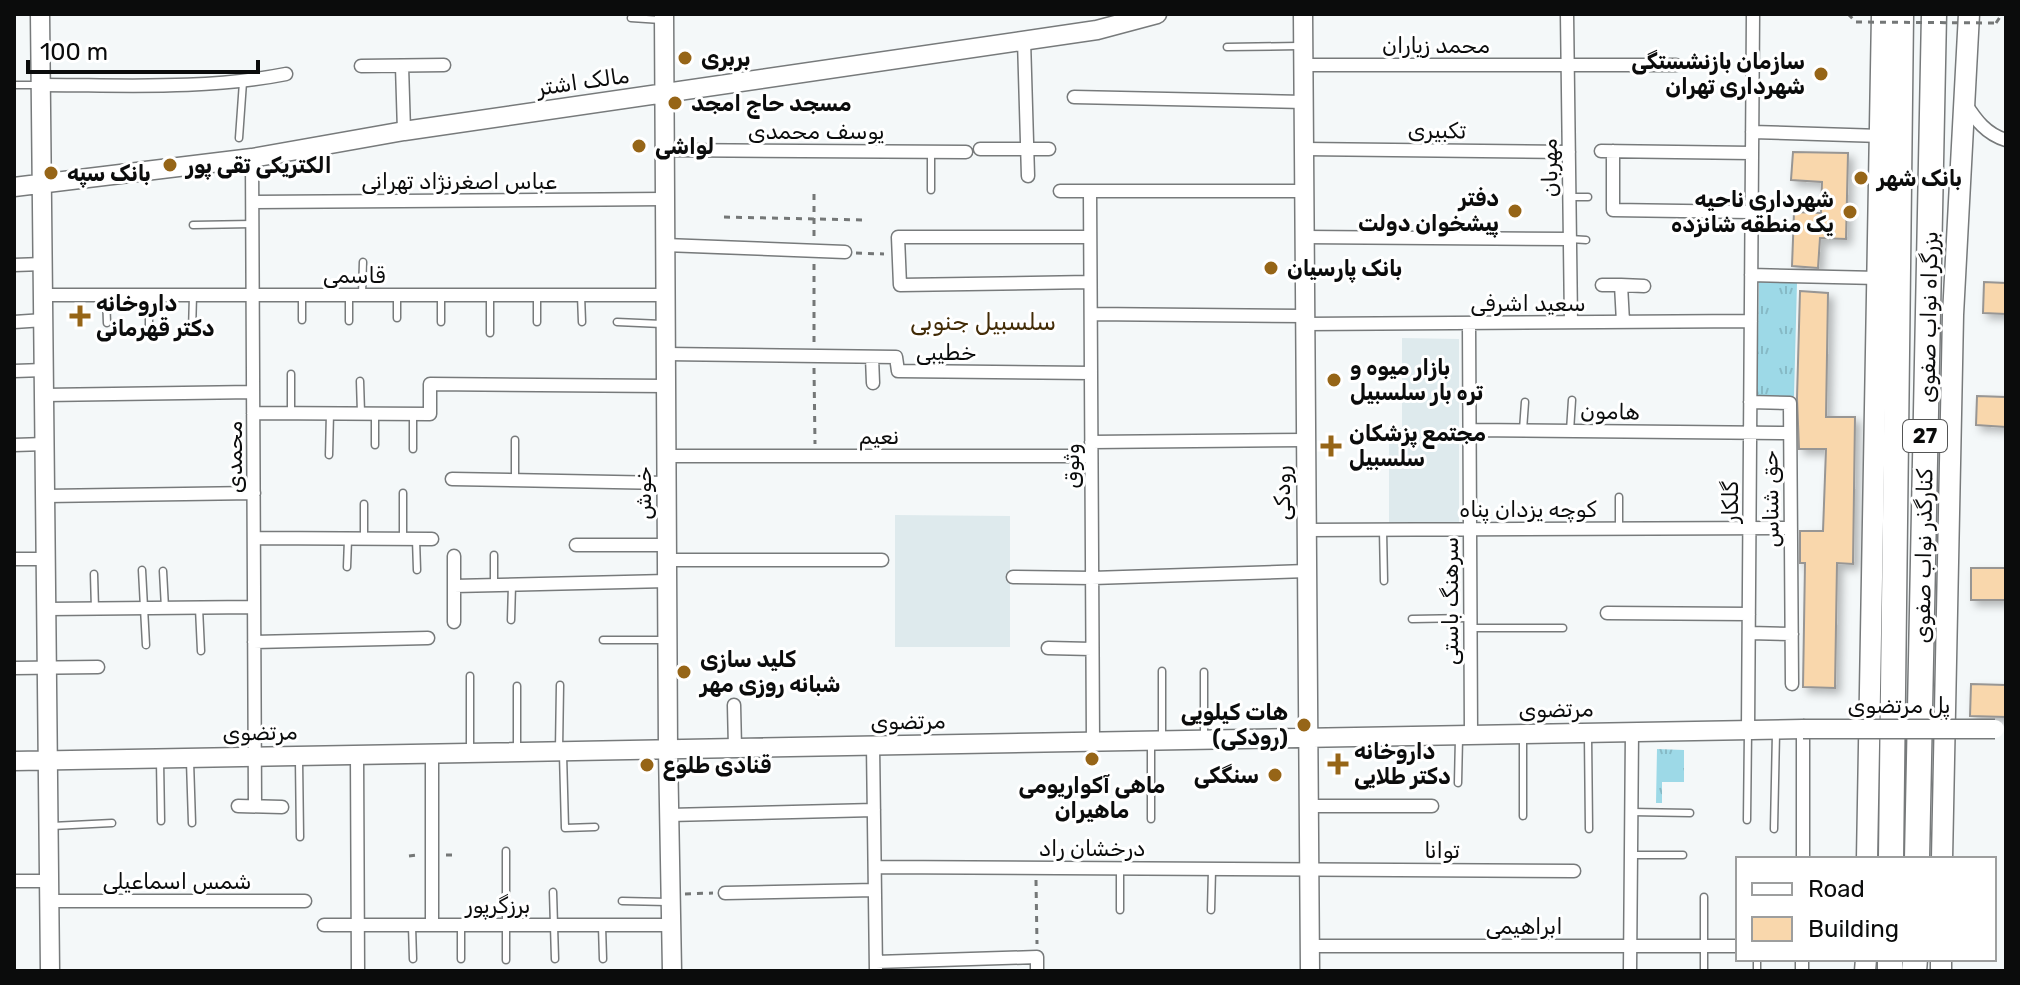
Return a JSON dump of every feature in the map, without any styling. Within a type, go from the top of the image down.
[{"type":"highway","name":"بزرگراه نواب صفوی","points":[[1917,857],[1934,14]]},
{"type":"highway","name":"بزرگراه نواب صفوی","points":[[1886,15],[1891,857]]},
{"type":"main road","points":[[40,14],[50,971]]},
{"type":"main road","name":"مالک اشتر","points":[[14,187],[252,158],[404,131],[1114,27],[1157,14]]},
{"type":"main road","name":"رودکی","points":[[1303,14],[1310,971]]},
{"type":"main road","points":[[1867,857],[1886,15]]},
{"type":"main road","name":"خوش","points":[[664,17],[672,971]]},
{"type":"main road","points":[[1968,23],[1988,18]]},
{"type":"main road","name":"کنارگذر نواب صفوی","points":[[1942,857],[1953,315],[1968,23]]},
{"type":"main road","name":"مرتضوی","points":[[14,761],[1803,729]]},
{"type":"main road","name":"پل مرتضوی","points":[[1803,729],[2000,729]]},
{"type":"street","name":"مهربان","points":[[1567,14],[1571,322]]},
{"type":"street","name":"گلکار","points":[[1748,729],[1753,14]]},
{"type":"street","points":[[1024,40],[1028,176]]},
{"type":"street","points":[[361,66],[444,65]]},
{"type":"street","name":"محمد زیاران","points":[[1303,65],[1676,65]]},
{"type":"street","points":[[402,66],[404,131]]},
{"type":"street","points":[[41,85],[207,86],[286,74]]},
{"type":"street","points":[[1074,97],[1304,102]]},
{"type":"street","points":[[1963,99],[1979,125],[2006,140]]},
{"type":"street","points":[[1752,132],[1881,136]]},
{"type":"street","points":[[980,149],[1049,149]]},
{"type":"street","name":"تکبیری","points":[[1304,149],[1569,152]]},
{"type":"street","name":"یوسف محمدی","points":[[665,150],[966,152]]},
{"type":"street","points":[[1751,212],[1613,210],[1607,151],[1752,153]]},
{"type":"street","name":"محمدی","points":[[252,158],[255,806]]},
{"type":"street","points":[[1060,191],[1304,191]]},
{"type":"street","name":"وثوق","points":[[1090,191],[1093,741]]},
{"type":"street","name":"عباس اصغرنژاد تهرانی","points":[[253,202],[665,199]]},
{"type":"street","points":[[1090,237],[898,237],[900,285],[1090,282]]},
{"type":"street","points":[[1304,237],[1570,239]]},
{"type":"street","points":[[665,245],[845,252]]},
{"type":"street","points":[[14,265],[43,264]]},
{"type":"street","points":[[1751,275],[1878,278]]},
{"type":"street","points":[[1602,285],[1644,286]]},
{"type":"street","points":[[1621,285],[1623,322]]},
{"type":"street","name":"قاسمی","points":[[43,295],[666,295]]},
{"type":"street","name":"سعید اشرفی","points":[[1091,314],[1469,323],[1751,321]]},
{"type":"street","points":[[14,322],[44,320]]},
{"type":"street","name":"سرهنگ باستی","points":[[1465,734],[1470,623],[1469,323]]},
{"type":"street","name":"خطیبی","points":[[666,354],[896,357],[898,371],[1091,373]]},
{"type":"street","points":[[872,357],[873,383]]},
{"type":"street","points":[[14,371],[44,370]]},
{"type":"street","points":[[253,413],[430,414],[430,384],[666,386]]},
{"type":"street","points":[[44,395],[253,392]]},
{"type":"street","name":"حق شناس","points":[[1750,402],[1790,403],[1792,684]]},
{"type":"street","name":"هامون","points":[[1469,430],[1790,433]]},
{"type":"street","points":[[1091,442],[1306,440]]},
{"type":"street","points":[[14,445],[45,444]]},
{"type":"street","name":"نعیم","points":[[666,456],[1091,456]]},
{"type":"street","points":[[452,479],[667,483]]},
{"type":"street","points":[[45,496],[254,493]]},
{"type":"street","name":"کوچه یزدان پناه","points":[[1306,530],[1791,528]]},
{"type":"street","points":[[254,538],[432,539]]},
{"type":"street","points":[[576,545],[667,552],[882,560]]},
{"type":"street","points":[[454,556],[454,622]]},
{"type":"street","points":[[14,559],[46,559]]},
{"type":"street","points":[[1013,577],[1092,578],[1307,571]]},
{"type":"street","points":[[454,586],[667,581]]},
{"type":"street","points":[[47,609],[254,607]]},
{"type":"street","points":[[1607,613],[1749,614]]},
{"type":"street","points":[[1749,633],[1792,634]]},
{"type":"street","points":[[254,642],[428,638]]},
{"type":"street","points":[[1048,648],[1092,649]]},
{"type":"street","points":[[14,668],[98,667]]},
{"type":"street","points":[[734,705],[735,748]]},
{"type":"street","points":[[1803,729],[1803,857]]},
{"type":"street","points":[[1630,971],[1632,731]]},
{"type":"street","points":[[873,745],[876,966],[1037,957],[1037,971]]},
{"type":"street","points":[[432,753],[432,925]]},
{"type":"street","points":[[357,754],[358,971]]},
{"type":"street","points":[[238,806],[282,807]]},
{"type":"street","points":[[1308,806],[1432,806]]},
{"type":"street","points":[[669,815],[874,810]]},
{"type":"street","name":"درخشان راد","points":[[875,867],[1309,869]]},
{"type":"street","name":"توانا","points":[[1309,869],[1574,871]]},
{"type":"street","points":[[14,881],[49,881]]},
{"type":"street","points":[[725,893],[875,890]]},
{"type":"street","name":"شمس اسماعیلی","points":[[49,901],[305,901]]},
{"type":"street","name":"برزگرپور","points":[[324,925],[671,925]]},
{"type":"street","name":"ابراهیمی","points":[[1309,946],[1736,946]]},
{"type":"lane","points":[[631,18],[664,17]]},
{"type":"lane","points":[[1227,47],[1303,46]]},
{"type":"lane","points":[[239,138],[243,82]]},
{"type":"lane","points":[[14,85],[41,85]]},
{"type":"lane","points":[[931,152],[931,190]]},
{"type":"lane","points":[[1569,197],[1588,197]]},
{"type":"lane","points":[[193,225],[253,224]]},
{"type":"lane","points":[[1570,239],[1586,240]]},
{"type":"lane","points":[[349,321],[363,262]]},
{"type":"lane","points":[[106,295],[107,323]]},
{"type":"lane","points":[[149,295],[149,328]]},
{"type":"lane","points":[[192,332],[193,295]]},
{"type":"lane","points":[[302,295],[302,320]]},
{"type":"lane","points":[[397,295],[397,318]]},
{"type":"lane","points":[[441,295],[441,322]]},
{"type":"lane","points":[[490,295],[490,333]]},
{"type":"lane","points":[[537,295],[537,322]]},
{"type":"lane","points":[[581,295],[582,322]]},
{"type":"lane","points":[[617,322],[665,324]]},
{"type":"lane","points":[[291,374],[291,413]]},
{"type":"lane","points":[[360,381],[361,413]]},
{"type":"lane","points":[[1570,431],[1572,400]]},
{"type":"lane","points":[[1523,430],[1525,402]]},
{"type":"lane","points":[[329,455],[330,413]]},
{"type":"lane","points":[[375,413],[375,445]]},
{"type":"lane","points":[[413,413],[413,449]]},
{"type":"lane","points":[[515,440],[515,480]]},
{"type":"lane","points":[[403,493],[417,570]]},
{"type":"lane","points":[[1619,497],[1619,528]]},
{"type":"lane","points":[[364,504],[364,539]]},
{"type":"lane","points":[[1383,530],[1384,581]]},
{"type":"lane","points":[[347,567],[348,539]]},
{"type":"lane","points":[[494,555],[494,585]]},
{"type":"lane","points":[[142,570],[146,645]]},
{"type":"lane","points":[[163,571],[165,608]]},
{"type":"lane","points":[[94,574],[95,609]]},
{"type":"lane","points":[[511,620],[512,585]]},
{"type":"lane","points":[[199,608],[201,651]]},
{"type":"lane","points":[[1412,619],[1563,628]]},
{"type":"lane","points":[[603,640],[668,640]]},
{"type":"lane","points":[[1151,819],[1162,671]]},
{"type":"lane","points":[[1204,672],[1204,739]]},
{"type":"lane","points":[[470,676],[470,752]]},
{"type":"lane","points":[[560,685],[565,828],[595,827]]},
{"type":"lane","points":[[517,686],[517,752]]},
{"type":"lane","points":[[1747,820],[1748,729]]},
{"type":"lane","points":[[1774,829],[1776,729]]},
{"type":"lane","points":[[1588,732],[1589,829]]},
{"type":"lane","points":[[1523,733],[1523,816]]},
{"type":"lane","points":[[1458,783],[1465,734]]},
{"type":"lane","points":[[299,756],[300,837]]},
{"type":"lane","points":[[190,757],[192,823]]},
{"type":"lane","points":[[160,758],[161,821]]},
{"type":"lane","points":[[1631,812],[1690,813]]},
{"type":"lane","points":[[49,826],[112,823]]},
{"type":"lane","points":[[506,851],[506,960]]},
{"type":"lane","points":[[1631,855],[1683,855]]},
{"type":"lane","points":[[1120,868],[1120,910]]},
{"type":"lane","points":[[1211,910],[1212,869]]},
{"type":"lane","points":[[553,892],[555,959]]},
{"type":"lane","points":[[1704,897],[1704,971]]},
{"type":"lane","points":[[622,901],[671,898]]},
{"type":"lane","points":[[412,925],[413,959]]},
{"type":"lane","points":[[461,925],[461,959]]},
{"type":"lane","points":[[602,925],[603,959]]},
{"type":"path","points":[[1848,14],[1856,22],[1988,18],[2002,14]]},
{"type":"path","points":[[814,188],[815,456]]},
{"type":"path","points":[[724,217],[867,220]]},
{"type":"path","points":[[845,252],[900,254]]},
{"type":"path","points":[[1036,868],[1037,957]]},
{"type":"path","points":[[671,898],[725,893]]},
{"type":"shaded area","points":[[1402,338],[1459,339],[1459,522],[1389,523],[1389,428],[1407,428],[1402,427]]},
{"type":"shaded area","points":[[895,515],[1010,516],[1010,647],[895,647]]},
{"type":"green space","points":[[1759,282],[1797,283],[1794,396],[1757,397]]},
{"type":"green space","points":[[1657,749],[1684,750],[1684,782],[1662,782],[1662,803],[1656,803]]},
{"type":"building","points":[[1793,152],[1848,153],[1846,239],[1820,238],[1818,268],[1792,266],[1794,212],[1821,213],[1822,182],[1791,180]]},
{"type":"building","points":[[1984,282],[2006,283],[2006,314],[1983,313]]},
{"type":"building","points":[[1800,291],[1828,293],[1826,417],[1855,417],[1853,564],[1837,563],[1835,688],[1803,687],[1805,563],[1800,563],[1800,531],[1823,531],[1826,449],[1799,449]]},
{"type":"building","points":[[1977,396],[2006,397],[2006,427],[1976,425]]},
{"type":"building","points":[[1971,568],[2006,568],[2006,600],[1971,600]]},
{"type":"building","points":[[1971,684],[2006,685],[2006,717],[1970,716]]},
{"type":"place","name":"بربری","points":[[685,58]]},
{"type":"place","name":"سازمان بازنشستگی شهرداری تهران","points":[[1821,74]]},
{"type":"place","name":"مسجد حاج امجد","points":[[675,103]]},
{"type":"place","name":"لواشی","points":[[639,146]]},
{"type":"place","name":"الکتریکی تقی پور","points":[[170,165]]},
{"type":"place","name":"بانک سپه","points":[[51,173]]},
{"type":"place","name":"بانک شهر","points":[[1861,178]]},
{"type":"place","name":"دفتر پیشخوان دولت","points":[[1515,211]]},
{"type":"place","name":"شهرداری ناحیه یک منطقه شانزده","points":[[1850,212]]},
{"type":"place","name":"بانک پارسیان","points":[[1271,268]]},
{"type":"place","name":"داروخانه دکتر قهرمانی","points":[[80,316]]},
{"type":"place","name":"بازار میوه و تره بار سلسبیل","points":[[1334,380]]},
{"type":"place","name":"مجتمع پزشکان سلسبیل","points":[[1331,446]]},
{"type":"place","name":"کلید سازی شبانه روزی مهر","points":[[684,672]]},
{"type":"place","name":"هات کیلویی (رودکی)","points":[[1304,725]]},
{"type":"place","name":"ماهی آکواریومی ماهیران","points":[[1092,759]]},
{"type":"place","name":"داروخانه دکتر طلایی","points":[[1338,764]]},
{"type":"place","name":"قنادی طلوع","points":[[647,765]]},
{"type":"place","name":"سنگکی","points":[[1275,775]]},
{"type":"district","name":"سلسبیل جنوبی","points":[[983,322]]}]
